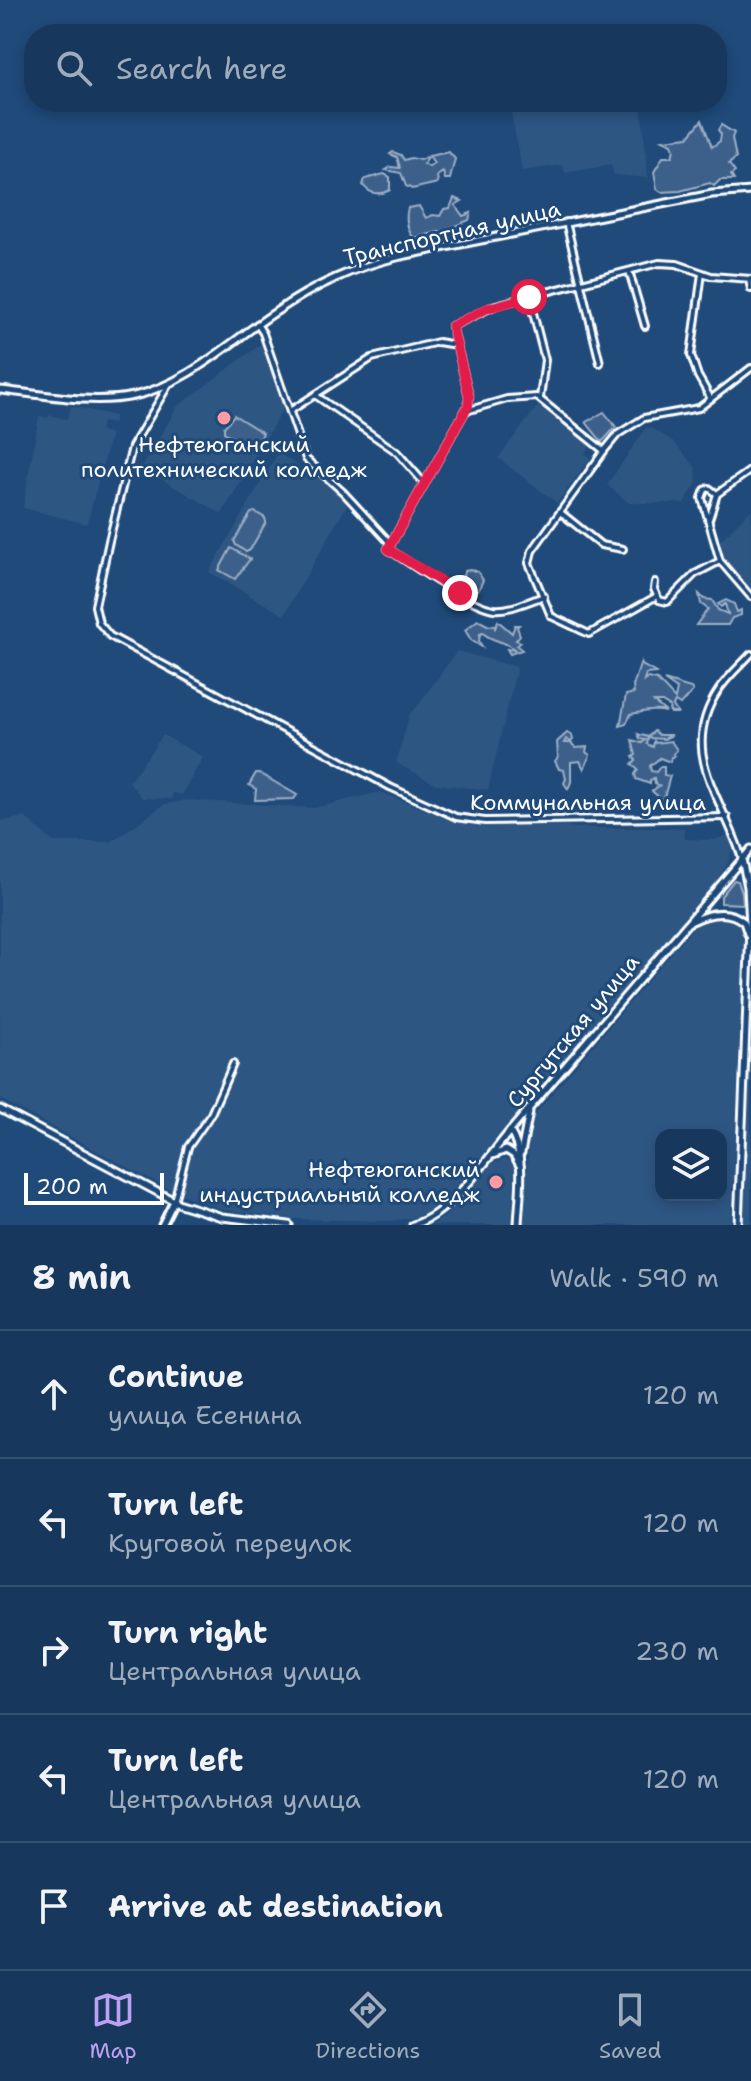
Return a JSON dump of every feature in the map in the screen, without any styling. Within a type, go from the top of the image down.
[{"type":"street","name":"Транспортная улица","points":[[0,390],[102,398],[148,392],[170,383],[314,288],[353,269],[566,222],[712,194],[751,191]]},
{"type":"street","points":[[566,222],[600,363]]},
{"type":"street","points":[[481,406],[469,396],[452,326],[488,308],[668,262],[702,273],[750,280],[751,289]]},
{"type":"street","points":[[629,271],[645,326]]},
{"type":"street","points":[[702,273],[691,355],[711,399]]},
{"type":"street","points":[[529,297],[545,360],[540,398]]},
{"type":"street","points":[[257,324],[308,461],[343,492],[391,544]]},
{"type":"street","points":[[290,411],[372,358],[438,342],[456,345]]},
{"type":"street","points":[[657,596],[589,634],[551,616],[529,559],[618,434],[644,418],[690,411],[751,368]]},
{"type":"street","name":"Коммунальная улица","points":[[170,383],[136,436],[129,454],[96,601],[102,628],[114,639],[390,787],[465,819],[727,817]]},
{"type":"street","points":[[148,392],[155,393],[158,400]]},
{"type":"street","points":[[315,395],[397,452],[424,483]]},
{"type":"street","points":[[469,396],[466,411],[388,549],[490,608],[507,608],[544,596]]},
{"type":"street","points":[[466,411],[519,397],[540,398],[604,451]]},
{"type":"street","points":[[709,525],[709,513],[717,494],[751,470]]},
{"type":"street","points":[[717,494],[709,488],[703,495],[720,561],[751,597]]},
{"type":"street","points":[[560,512],[601,545],[623,549]]},
{"type":"street","points":[[655,582],[659,600],[667,602],[695,574],[720,561]]},
{"type":"street","points":[[750,927],[748,887],[742,859],[706,769],[700,736],[705,717],[718,691],[751,654]]},
{"type":"street","name":"Сургутская улица","points":[[413,1225],[445,1207],[751,849]]},
{"type":"street","points":[[686,924],[706,915],[729,914],[744,922],[749,942]]},
{"type":"street","points":[[738,1225],[751,917]]},
{"type":"street","points":[[162,1225],[174,1201],[188,1147],[217,1104],[233,1064]]},
{"type":"street","points":[[518,1225],[525,1124],[532,1104]]},
{"type":"street","points":[[0,1109],[174,1201],[222,1217],[289,1225]]},
{"type":"street","points":[[510,1131],[516,1142],[520,1170]]},
{"type":"street","points":[[485,1160],[506,1150],[514,1155],[520,1170]]},
{"type":"shaded area","points":[[511,112],[642,112],[648,178],[614,175],[611,165],[565,173],[563,165],[522,171]]},
{"type":"shaded area","points":[[702,120],[712,147],[720,141],[718,130],[721,125],[734,133],[736,158],[729,164],[735,172],[731,175],[734,180],[720,180],[714,186],[710,183],[680,191],[661,192],[657,189],[654,172],[663,157],[672,157],[674,149],[672,144],[663,140],[688,137]]},
{"type":"shaded area","points":[[393,152],[404,160],[426,157],[424,164],[429,167],[434,164],[429,156],[449,152],[455,159],[450,179],[445,179],[443,172],[437,176],[438,183],[412,189],[406,186],[401,173],[386,170],[400,168],[397,157],[390,154]]},
{"type":"shaded area","points":[[384,174],[390,177],[390,190],[375,193],[363,185],[365,179]]},
{"type":"shaded area","points":[[454,198],[462,201],[455,205],[463,216],[471,213],[469,220],[414,238],[407,224],[408,208],[419,206],[426,218],[440,216],[444,209],[450,208]]},
{"type":"shaded area","name":"Нефтеюганский политехнический колледж","points":[[261,344],[284,407],[222,514],[142,468],[177,407]]},
{"type":"shaded area","points":[[540,403],[590,446],[585,453],[591,458],[557,503],[498,458]]},
{"type":"shaded area","points":[[71,406],[115,416],[113,424],[102,422],[100,431],[111,434],[87,524],[23,508],[39,416],[67,419]]},
{"type":"shaded area","points":[[604,412],[616,427],[602,442],[586,422]]},
{"type":"shaded area","points":[[234,415],[263,433],[256,449],[224,432],[224,427]]},
{"type":"shaded area","points":[[650,427],[674,442],[696,468],[697,483],[684,503],[629,503],[607,485],[646,428]]},
{"type":"shaded area","points":[[278,453],[330,485],[347,505],[284,615],[209,572]]},
{"type":"shaded area","points":[[751,510],[751,588],[722,557],[718,543]]},
{"type":"shaded area","points":[[255,512],[266,522],[246,552],[234,541],[251,513]]},
{"type":"shaded area","points":[[231,548],[250,559],[235,579],[219,570]]},
{"type":"shaded area","points":[[465,571],[478,572],[483,580],[472,595],[457,588]]},
{"type":"shaded area","points":[[699,594],[704,599],[712,600],[718,610],[728,614],[725,604],[721,607],[718,604],[726,600],[734,604],[737,612],[741,610],[741,615],[732,618],[728,625],[696,625],[708,609],[701,604]]},
{"type":"shaded area","points":[[478,620],[495,628],[498,621],[512,633],[515,625],[519,625],[520,635],[516,640],[521,642],[517,646],[522,650],[510,654],[507,649],[515,650],[483,633],[479,641],[482,647],[471,640],[465,630]]},
{"type":"shaded area","points":[[457,651],[517,667],[488,790],[436,784],[396,763],[410,713]]},
{"type":"shaded area","points":[[641,662],[656,673],[646,674],[644,681],[648,678],[657,680],[675,699],[677,689],[664,680],[693,691],[680,705],[675,702],[673,706],[678,713],[671,713],[670,707],[662,702],[654,702],[666,712],[631,714],[626,724],[620,726],[626,695],[634,693],[633,686]]},
{"type":"shaded area","points":[[654,731],[659,735],[672,735],[664,739],[648,738],[647,744],[653,747],[654,741],[671,741],[677,750],[670,762],[660,758],[650,766],[651,771],[656,772],[664,767],[664,775],[670,776],[663,801],[652,791],[659,786],[654,778],[650,784],[636,779],[638,770],[632,764],[636,755],[632,740],[642,743],[645,740],[640,739],[638,734],[648,737]]},
{"type":"shaded area","points":[[567,733],[572,735],[573,740],[566,739],[564,743],[571,743],[576,748],[587,747],[586,752],[590,755],[584,769],[580,761],[571,762],[568,789],[564,783],[564,770],[559,769],[555,761],[558,757],[557,742]]},
{"type":"shaded area","points":[[163,735],[203,757],[182,795],[173,793],[171,799],[142,798],[129,782]]},
{"type":"shaded area","points":[[256,773],[297,795],[294,799],[255,800],[256,789],[249,785]]},
{"type":"shaded area","points":[[380,792],[453,821],[476,825],[684,828],[685,839],[713,840],[729,835],[732,849],[728,863],[716,881],[518,1115],[430,1211],[413,1218],[389,1221],[293,1219],[221,1209],[170,1190],[0,1099],[0,821],[25,817],[53,842],[111,842],[165,804],[187,800],[314,808]]},
{"type":"shaded area","points":[[734,880],[738,881],[743,904],[721,903],[721,896]]},
{"type":"shaded area","points":[[721,916],[737,920],[744,930],[731,1225],[523,1225],[530,1128],[536,1113],[697,923]]},
{"type":"shaded area","points":[[751,1038],[751,1225],[743,1225]]},
{"type":"shaded area","name":"Нефтеюганский индустриальный колледж","points":[[506,1158],[515,1168],[512,1225],[432,1225],[448,1214],[491,1164]]},
{"type":"place","name":"Нефтеюганский политехнический колледж","points":[[224,418]]},
{"type":"place","name":"Нефтеюганский индустриальный колледж","points":[[496,1182]]},
{"type":"route","points":[[460,593],[388,549],[468,406],[469,396],[452,326],[488,308],[529,297]]}]
